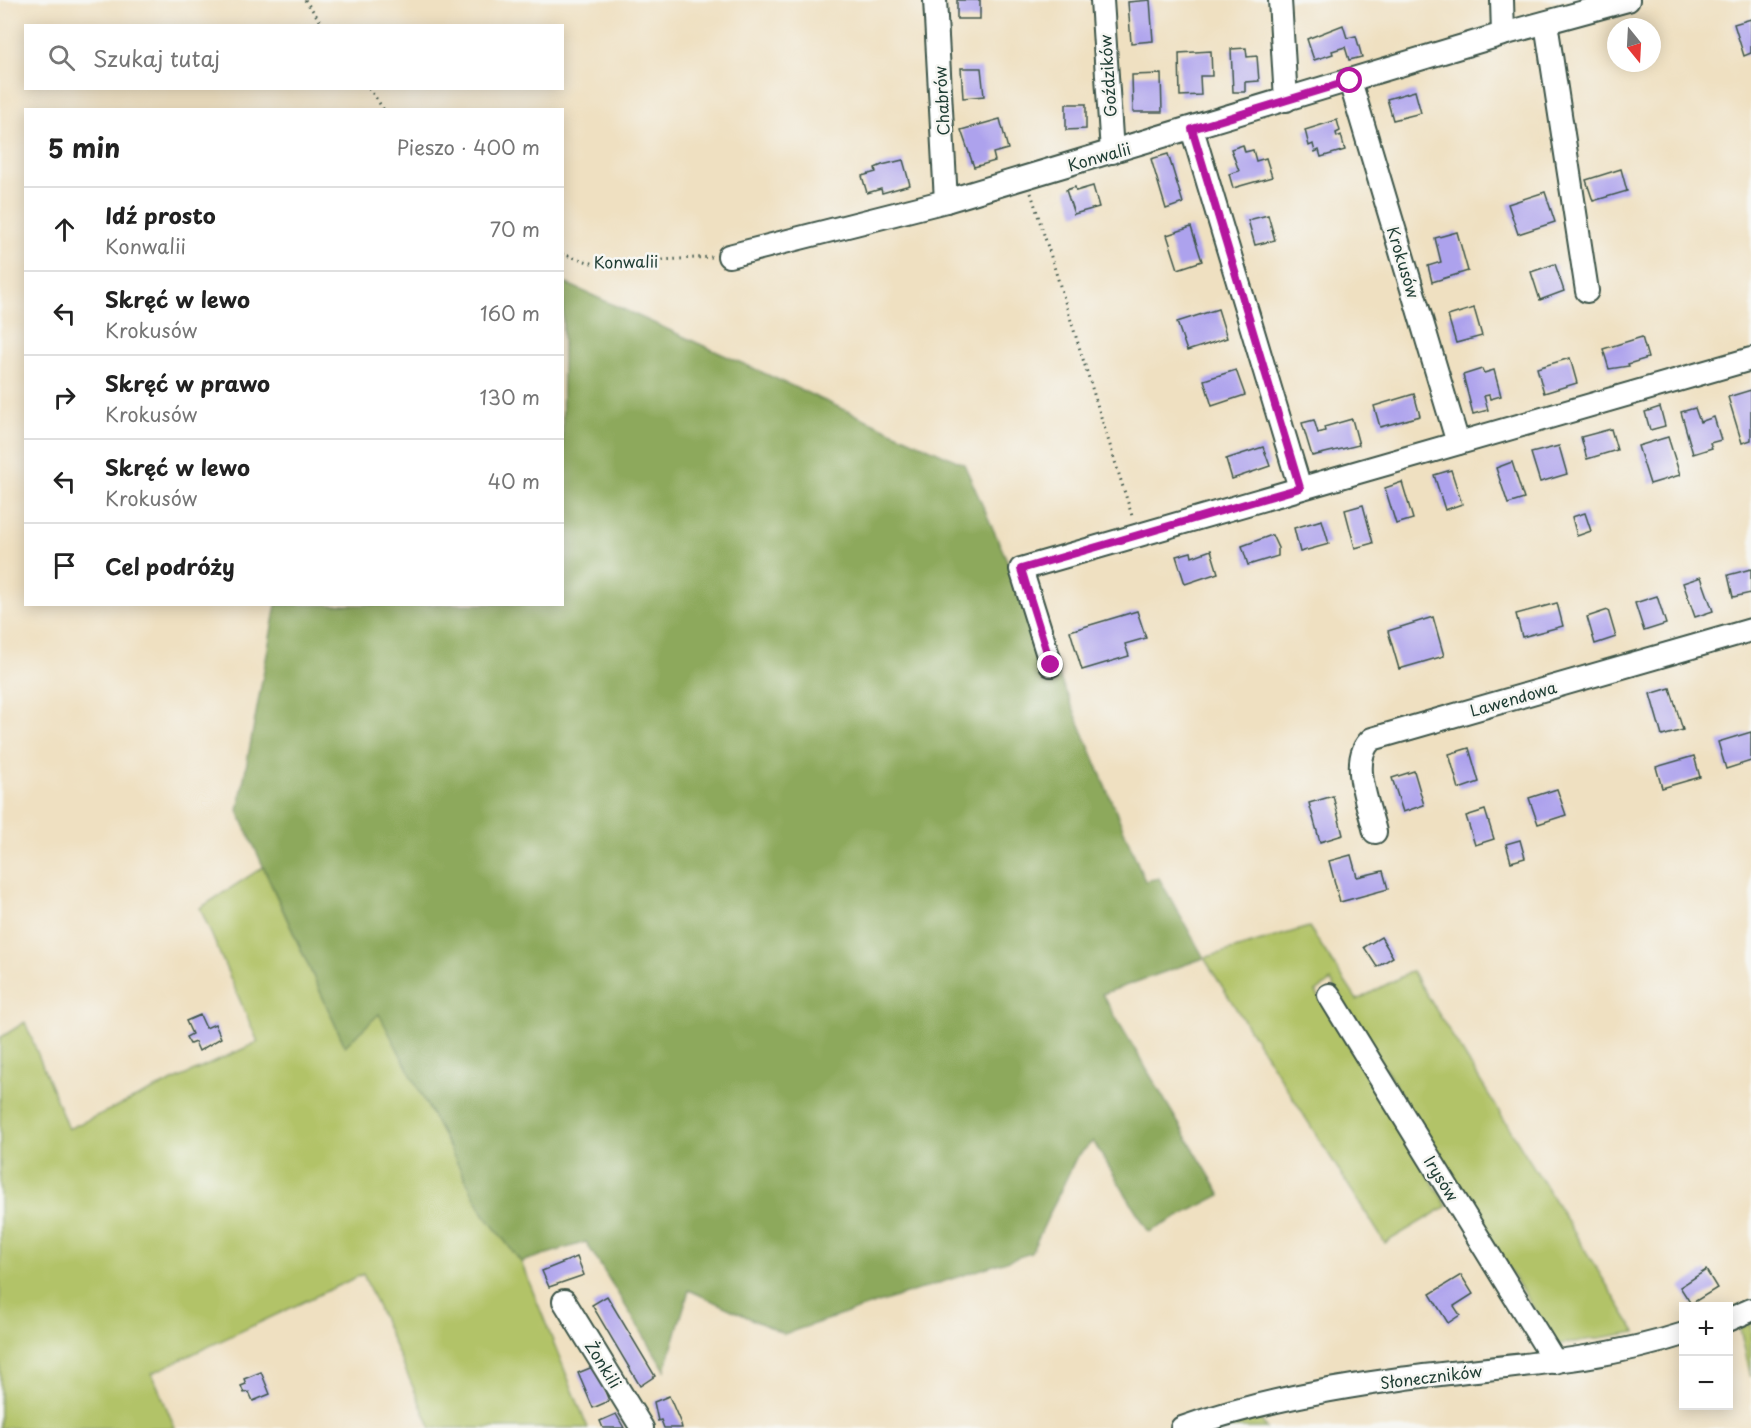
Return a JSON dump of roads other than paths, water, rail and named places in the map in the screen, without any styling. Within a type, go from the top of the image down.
[{"type":"street","name":"Chabrów","points":[[935,0],[946,201]]},
{"type":"street","name":"Goździków","points":[[1102,0],[1112,152]]},
{"type":"street","points":[[1280,0],[1286,100]]},
{"type":"street","points":[[1502,0],[1503,34]]},
{"type":"street","name":"Konwalii","points":[[729,256],[946,201],[1624,0]]},
{"type":"street","points":[[1546,23],[1587,291]]},
{"type":"street","name":"Krokusów","points":[[1350,81],[1458,443]]},
{"type":"street","points":[[1192,129],[1300,488]]},
{"type":"street","points":[[1051,665],[1021,569],[1751,360]]},
{"type":"street","name":"Lawendowa","points":[[1375,832],[1359,761],[1363,747],[1371,739],[1751,630]]},
{"type":"street","name":"Irysów","points":[[1329,995],[1555,1362]]},
{"type":"street","name":"Żonkili","points":[[564,1301],[642,1428]]},
{"type":"street","points":[[1733,1318],[1751,1310]]},
{"type":"street","name":"Słoneczników","points":[[1182,1428],[1235,1409],[1333,1389],[1400,1379],[1555,1362],[1653,1344],[1679,1335]]}]
